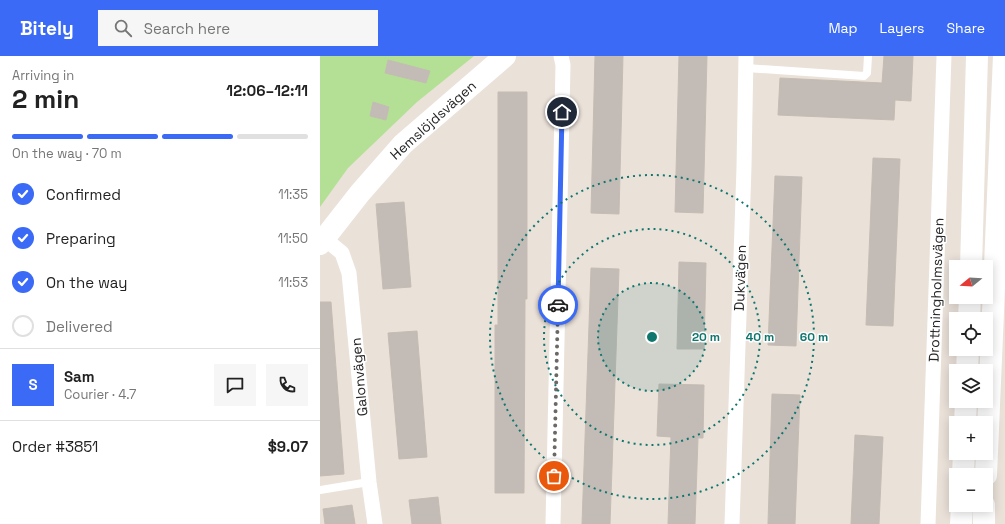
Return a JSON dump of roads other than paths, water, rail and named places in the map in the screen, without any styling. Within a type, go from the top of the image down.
[{"type":"main road","name":"Hemslöjdsvägen","points":[[322,241],[360,193],[403,144],[505,56]]},
{"type":"main road","points":[[971,260],[977,56]]},
{"type":"main road","points":[[986,468],[1004,56]]},
{"type":"main road","points":[[961,524],[962,512]]},
{"type":"main road","points":[[984,512],[984,524]]},
{"type":"street","points":[[553,524],[563,73],[562,56]]},
{"type":"street","name":"Drottningholmsvägen","points":[[928,524],[944,56]]},
{"type":"street","name":"Dukvägen","points":[[732,524],[746,62]]},
{"type":"street","name":"Galonvägen","points":[[322,241],[342,254],[349,273],[369,482],[375,524]]},
{"type":"lane","points":[[746,62],[864,76],[867,73],[868,56]]},
{"type":"lane","points":[[320,490],[369,482]]}]
